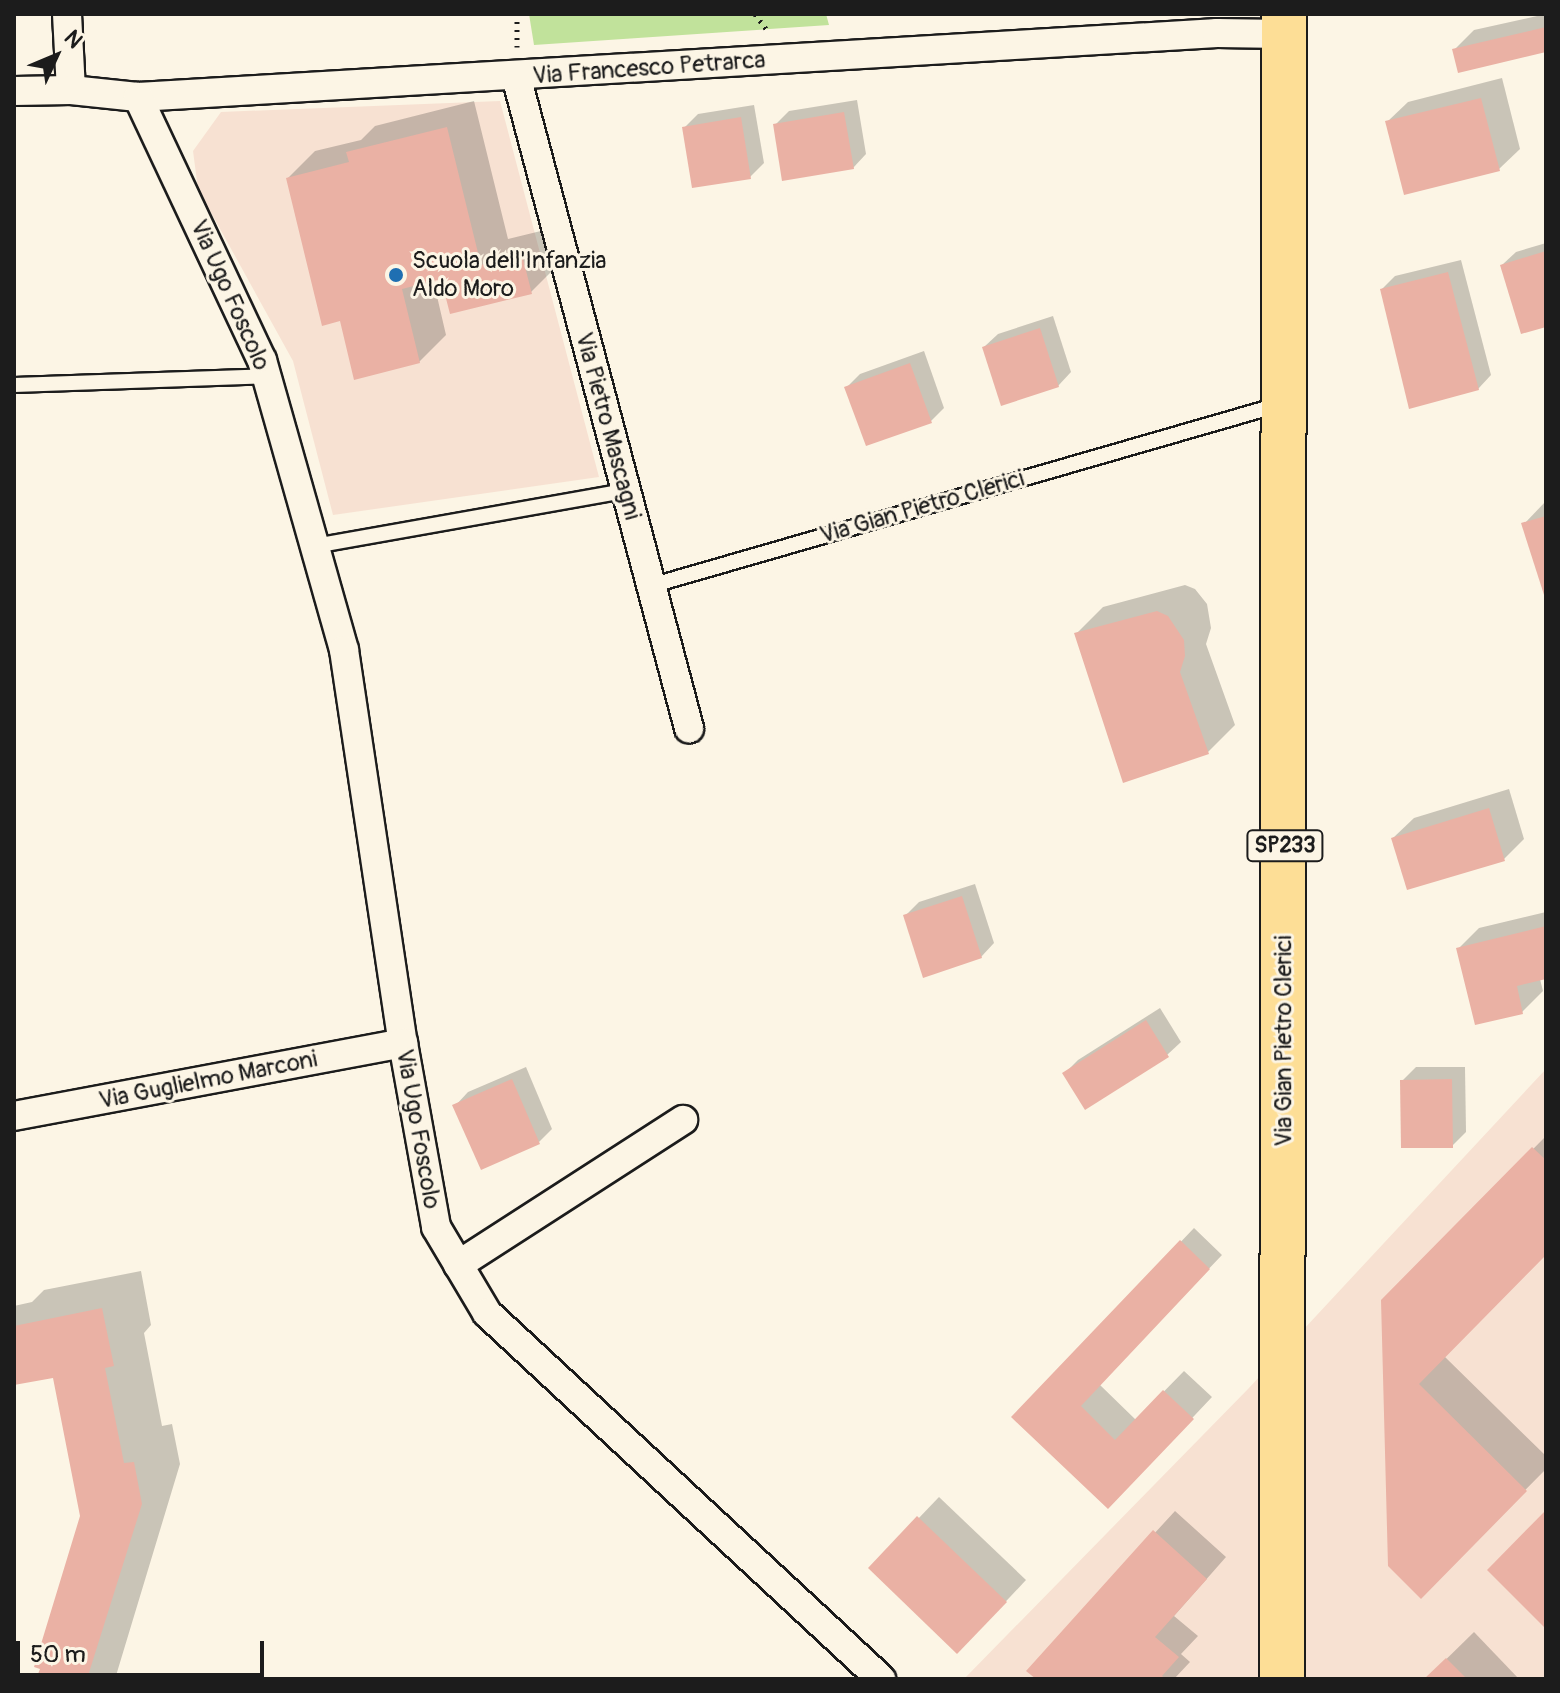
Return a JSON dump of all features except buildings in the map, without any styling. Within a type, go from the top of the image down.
[{"type":"main road","name":"Via Gian Pietro Clerici","points":[[1282,1679],[1286,403],[1284,24]]},
{"type":"street","points":[[67,14],[71,90]]},
{"type":"street","name":"Via Francesco Petrarca","points":[[14,91],[71,90],[138,97],[1217,33],[1284,24]]},
{"type":"street","name":"Via Pietro Mascagni","points":[[516,76],[689,728]]},
{"type":"street","name":"Via Ugo Foscolo","points":[[138,97],[267,376],[344,650],[403,1043],[436,1227],[487,1313],[881,1679]]},
{"type":"street","name":"Via Guglielmo Marconi","points":[[14,1116],[403,1043]]},
{"type":"street","points":[[458,1265],[683,1120]]},
{"type":"lane","points":[[14,385],[267,376]]},
{"type":"lane","name":"Via Gian Pietro Clerici","points":[[650,586],[1286,403]]},
{"type":"lane","points":[[315,546],[625,491]]},
{"type":"path","points":[[755,14],[772,35]]},
{"type":"shaded area","name":"Scuola dell'Infanzia Aldo Moro","points":[[500,101],[599,477],[333,515],[293,361],[198,189],[193,151],[221,112]]},
{"type":"shaded area","points":[[1546,1069],[1546,1679],[964,1679],[1248,1389]]},
{"type":"green space","points":[[529,14],[826,14],[829,25],[534,45]]},
{"type":"place","name":"Scuola dell'Infanzia Aldo Moro","points":[[396,275]]}]
